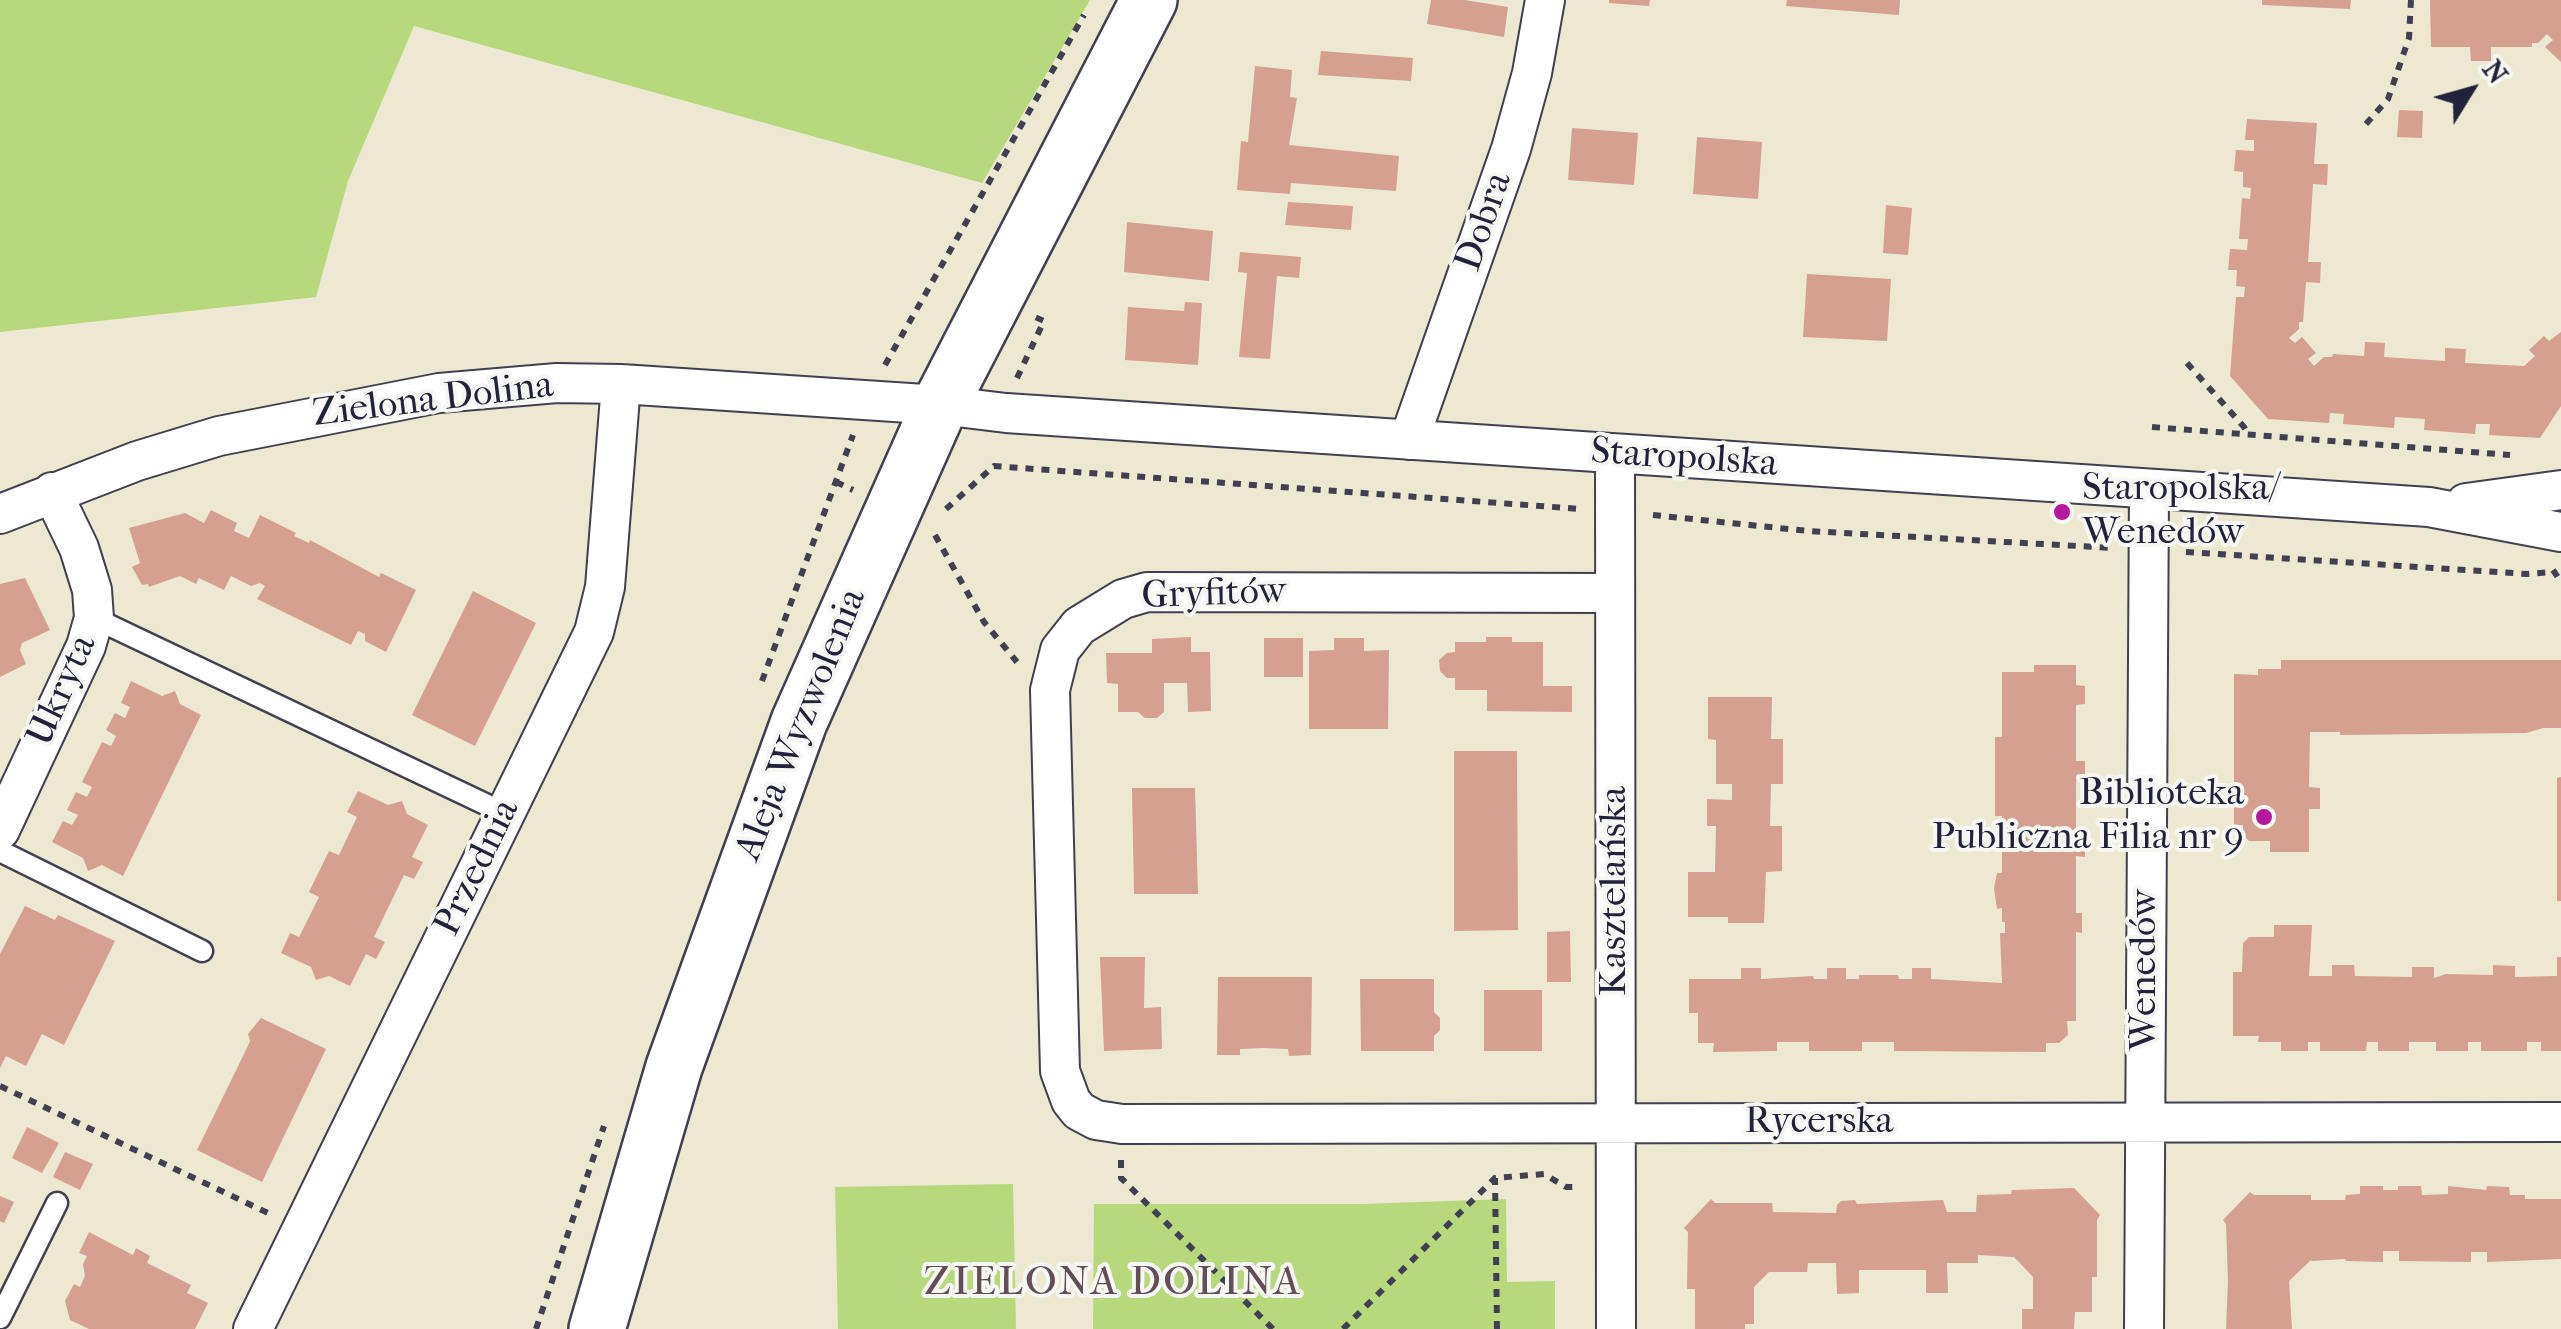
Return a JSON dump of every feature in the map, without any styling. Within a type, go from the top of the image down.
[{"type":"street","name":"Aleja Wyzwolenia","points":[[597,1329],[661,1108],[718,940],[800,722],[911,516],[940,405],[1149,0]]},
{"type":"street","name":"Aleja Wyzwolenia","points":[[1075,148],[1188,0]]},
{"type":"street","name":"Dobra","points":[[1410,440],[1511,149],[1532,73],[1545,0]]},
{"type":"street","name":"Zielona Dolina","points":[[0,514],[137,461],[219,436],[365,405],[502,386],[621,384],[940,405]]},
{"type":"street","name":"Przednia","points":[[253,1329],[602,608],[621,384]]},
{"type":"street","name":"Staropolska","points":[[940,405],[1006,413],[2429,508],[2561,532]]},
{"type":"street","name":"Kasztelańska","points":[[1614,454],[1616,1329]]},
{"type":"street","name":"Staropolska","points":[[2429,508],[2561,490]]},
{"type":"street","name":"Ukryta","points":[[0,830],[86,646],[94,618],[92,590],[80,548],[52,492]]},
{"type":"street","name":"Wenedów","points":[[2144,1329],[2149,492]]},
{"type":"street","name":"Gryfitów","points":[[1079,1111],[1060,1072],[1050,703],[1060,650],[1080,626],[1123,598],[1147,592],[1615,593]]},
{"type":"street","name":"Rycerska","points":[[1079,1111],[1096,1120],[1122,1124],[2561,1122]]},
{"type":"lane","points":[[94,618],[504,813]]},
{"type":"lane","points":[[0,851],[202,950]]},
{"type":"lane","points":[[0,1318],[56,1203]]},
{"type":"path","points":[[866,400],[1093,0]]},
{"type":"path","points":[[2366,124],[2388,99],[2409,38],[2411,0]]},
{"type":"path","points":[[2187,362],[2249,436]]},
{"type":"path","points":[[2152,427],[2522,456]]},
{"type":"path","points":[[911,516],[994,466],[1615,512],[1808,531],[2526,574],[2554,572],[2561,582]]},
{"type":"path","points":[[836,482],[911,516],[984,622],[1050,703]]},
{"type":"path","points":[[0,1086],[302,1230]]},
{"type":"path","points":[[1122,1124],[1121,1178],[1273,1329]]},
{"type":"path","points":[[1344,1329],[1495,1178],[1544,1174],[1566,1186],[1617,1187]]},
{"type":"path","points":[[1495,1178],[1497,1329]]},
{"type":"green space","points":[[0,0],[1090,0],[982,183],[414,26],[348,181],[316,297],[0,332]]},
{"type":"green space","points":[[1013,1184],[1016,1329],[838,1329],[835,1187]]},
{"type":"green space","points":[[1506,1199],[1507,1282],[1555,1281],[1555,1329],[1093,1329],[1094,1204],[1362,1204]]},
{"type":"building","points":[[1431,0],[1465,0],[1508,7],[1504,37],[1427,24]]},
{"type":"building","points":[[1609,0],[1650,0],[1649,6]]},
{"type":"building","points":[[1787,0],[1900,0],[1899,15],[1786,6]]},
{"type":"building","points":[[2262,0],[2351,0],[2350,9],[2262,5]]},
{"type":"building","points":[[2430,0],[2561,0],[2561,62],[2545,47],[2553,40],[2547,34],[2538,43],[2532,43],[2532,47],[2491,47],[2491,61],[2471,61],[2470,47],[2431,47]]},
{"type":"building","points":[[1321,51],[1413,58],[1411,81],[1318,75]]},
{"type":"building","points":[[1255,66],[1292,70],[1290,97],[1297,98],[1289,145],[1399,156],[1396,191],[1291,183],[1290,194],[1237,190],[1241,141],[1248,142]]},
{"type":"building","points":[[2399,110],[2423,111],[2422,138],[2397,137]]},
{"type":"building","points":[[2247,119],[2317,123],[2314,164],[2328,164],[2327,185],[2313,184],[2308,262],[2321,262],[2320,283],[2306,282],[2303,322],[2299,322],[2299,329],[2289,338],[2295,343],[2302,337],[2316,353],[2308,359],[2314,366],[2333,354],[2364,356],[2365,342],[2385,343],[2384,357],[2445,361],[2445,348],[2466,349],[2465,363],[2524,366],[2535,356],[2529,350],[2544,336],[2549,341],[2561,332],[2561,406],[2540,438],[2489,435],[2490,424],[2476,424],[2475,434],[2424,430],[2425,419],[2395,417],[2394,428],[2343,424],[2344,414],[2330,413],[2329,423],[2268,419],[2230,376],[2236,297],[2244,297],[2245,287],[2236,286],[2237,270],[2228,270],[2230,249],[2247,250],[2248,239],[2239,239],[2242,198],[2250,199],[2251,188],[2243,187],[2243,172],[2234,171],[2236,150],[2254,151],[2254,140],[2245,140]]},
{"type":"building","points":[[1572,128],[1638,133],[1634,185],[1568,180]]},
{"type":"building","points":[[1697,137],[1762,142],[1758,199],[1693,194]]},
{"type":"building","points":[[1288,202],[1353,206],[1351,230],[1285,225]]},
{"type":"building","points":[[1886,205],[1912,208],[1908,255],[1883,253]]},
{"type":"building","points":[[1127,222],[1213,231],[1209,281],[1124,272]]},
{"type":"building","points":[[1240,252],[1301,257],[1299,278],[1277,276],[1270,359],[1239,357],[1247,273],[1238,272]]},
{"type":"building","points":[[1807,274],[1891,279],[1887,341],[1803,337]]},
{"type":"building","points":[[1185,302],[1202,303],[1198,365],[1125,360],[1128,307],[1184,311]]},
{"type":"building","points":[[211,510],[237,523],[234,531],[249,538],[260,515],[379,577],[381,573],[416,590],[386,652],[365,641],[365,634],[358,631],[351,645],[257,599],[265,586],[260,583],[251,586],[231,576],[224,590],[199,578],[196,584],[180,576],[149,587],[142,585],[132,567],[140,563],[129,528],[185,513],[204,523]]},
{"type":"building","points":[[25,578],[50,630],[22,643],[20,650],[26,664],[0,677],[0,584]]},
{"type":"building","points":[[473,591],[536,623],[475,746],[412,715]]},
{"type":"building","points":[[1191,637],[1191,652],[1210,652],[1211,711],[1188,712],[1187,683],[1164,683],[1164,712],[1157,718],[1145,718],[1138,712],[1118,712],[1118,684],[1107,683],[1106,653],[1152,653],[1152,639]]},
{"type":"building","points":[[1486,637],[1543,642],[1543,686],[1572,686],[1572,712],[1487,711],[1487,690],[1455,690],[1455,678],[1447,678],[1440,671],[1439,660],[1455,652],[1455,642],[1486,642]]},
{"type":"building","points":[[1264,638],[1303,638],[1303,677],[1264,677]]},
{"type":"building","points":[[1334,638],[1364,638],[1364,651],[1389,650],[1388,729],[1309,729],[1309,651],[1334,650]]},
{"type":"building","points":[[2281,660],[2561,660],[2561,728],[2526,733],[2310,732],[2309,787],[2320,788],[2320,809],[2309,809],[2309,852],[2270,852],[2270,841],[2249,841],[2243,835],[2243,825],[2234,825],[2234,674],[2258,675],[2258,669],[2281,669]]},
{"type":"building","points":[[2034,665],[2076,665],[2076,685],[2085,686],[2085,704],[2076,705],[2076,761],[2085,761],[2085,781],[2076,781],[2076,837],[2085,837],[2085,857],[2076,856],[2076,913],[2082,913],[2082,933],[2076,932],[2076,1021],[2067,1021],[2068,1035],[2059,1043],[2046,1043],[2046,1052],[1894,1051],[1894,1042],[1862,1042],[1862,1051],[1809,1051],[1809,1042],[1777,1042],[1777,1051],[1713,1052],[1714,1043],[1698,1043],[1698,1013],[1689,1013],[1689,979],[1741,979],[1741,968],[1761,968],[1761,979],[1827,979],[1827,968],[1846,968],[1846,979],[1898,975],[1899,979],[1912,979],[1912,968],[1931,968],[1931,979],[2002,983],[2000,933],[2005,933],[2005,922],[2002,908],[1997,909],[1994,888],[1997,873],[2002,873],[2002,816],[1995,816],[1995,737],[2002,737],[2002,672],[2034,672]]},
{"type":"building","points":[[131,681],[162,696],[175,691],[180,704],[201,715],[123,876],[102,865],[88,871],[83,858],[52,842],[63,821],[72,825],[78,815],[67,810],[76,792],[87,797],[92,787],[82,782],[102,742],[111,746],[116,736],[106,730],[115,713],[125,718],[130,707],[121,703]]},
{"type":"building","points":[[1708,697],[1772,697],[1771,739],[1783,739],[1783,784],[1771,784],[1770,826],[1782,826],[1782,871],[1766,872],[1764,923],[1728,923],[1728,917],[1688,917],[1688,872],[1715,872],[1716,826],[1707,826],[1707,799],[1732,800],[1732,784],[1716,784],[1716,740],[1708,739]]},
{"type":"building","points":[[1454,751],[1517,751],[1518,930],[1454,931]]},
{"type":"building","points":[[2561,777],[2561,901],[2557,901],[2557,778]]},
{"type":"building","points":[[1132,788],[1195,788],[1198,894],[1134,894]]},
{"type":"building","points":[[358,791],[388,805],[402,801],[407,814],[428,825],[412,857],[423,862],[414,879],[404,875],[374,937],[385,942],[376,959],[366,954],[350,986],[329,976],[316,980],[311,967],[281,953],[290,933],[299,937],[319,897],[309,892],[329,851],[339,855],[357,817],[347,812]]},
{"type":"building","points":[[25,906],[55,920],[58,915],[115,941],[64,1045],[42,1034],[26,1066],[6,1056],[0,1068],[0,954]]},
{"type":"building","points":[[2274,925],[2312,925],[2309,976],[2332,976],[2332,965],[2354,965],[2355,976],[2412,977],[2412,967],[2434,967],[2434,978],[2446,974],[2493,975],[2493,965],[2515,966],[2515,977],[2557,976],[2557,957],[2561,957],[2561,1051],[2541,1051],[2541,1042],[2527,1042],[2527,1051],[2481,1051],[2481,1042],[2468,1042],[2468,1051],[2436,1051],[2436,1042],[2409,1042],[2409,1051],[2378,1051],[2378,1042],[2367,1042],[2366,1051],[2320,1051],[2320,1042],[2308,1042],[2308,1051],[2281,1051],[2281,1042],[2258,1042],[2259,1036],[2233,1036],[2233,972],[2242,972],[2243,943],[2249,937],[2274,937]]},
{"type":"building","points":[[1570,931],[1571,982],[1547,982],[1547,932]]},
{"type":"building","points":[[1100,957],[1145,957],[1144,1008],[1161,1007],[1162,1049],[1104,1051]]},
{"type":"building","points":[[1218,977],[1312,977],[1311,1055],[1289,1056],[1288,1049],[1263,1048],[1240,1049],[1240,1055],[1217,1055]]},
{"type":"building","points":[[1360,979],[1434,979],[1434,1012],[1440,1018],[1440,1030],[1434,1036],[1434,1051],[1361,1051]]},
{"type":"building","points":[[1484,990],[1542,990],[1542,1051],[1484,1051]]},
{"type":"building","points":[[261,1018],[326,1049],[262,1182],[197,1150],[250,1041],[248,1034]]},
{"type":"building","points":[[27,1127],[59,1143],[42,1173],[12,1158]]},
{"type":"building","points":[[65,1152],[93,1164],[80,1190],[53,1177]]},
{"type":"building","points":[[2360,1186],[2398,1190],[2398,1186],[2421,1186],[2422,1195],[2448,1194],[2448,1186],[2486,1190],[2487,1186],[2509,1187],[2510,1195],[2525,1195],[2525,1199],[2561,1199],[2561,1259],[2487,1262],[2487,1252],[2471,1252],[2471,1262],[2399,1261],[2399,1251],[2383,1251],[2383,1262],[2312,1259],[2289,1281],[2292,1329],[2226,1329],[2228,1281],[2223,1220],[2250,1192],[2345,1200],[2346,1195],[2360,1194]]},
{"type":"building","points":[[2074,1188],[2100,1215],[2092,1312],[2075,1312],[2074,1329],[2022,1329],[2022,1309],[2033,1309],[2033,1277],[2014,1257],[1978,1255],[1978,1263],[1947,1263],[1948,1293],[1926,1293],[1926,1270],[1859,1270],[1859,1293],[1837,1294],[1836,1263],[1808,1263],[1807,1272],[1769,1272],[1754,1287],[1754,1324],[1745,1324],[1745,1329],[1695,1329],[1695,1289],[1687,1289],[1688,1232],[1684,1228],[1711,1199],[1715,1203],[1772,1203],[1773,1212],[1836,1213],[1841,1201],[1855,1200],[1857,1204],[1943,1200],[1947,1212],[1976,1212],[1977,1195]]},
{"type":"building","points":[[0,1196],[14,1202],[4,1223],[0,1221]]},
{"type":"building","points":[[89,1232],[133,1255],[136,1248],[150,1256],[147,1263],[191,1285],[187,1293],[208,1303],[195,1329],[89,1329],[70,1320],[65,1301],[74,1284],[80,1287],[85,1276],[83,1264],[87,1256],[79,1253]]},
{"type":"place","name":"Staropolska/ Wenedów","points":[[2062,512]]},
{"type":"place","name":"Biblioteka Publiczna Filia nr 9","points":[[2264,817]]},
{"type":"district","name":"ZIELONA DOLINA","points":[[1113,1284]]}]
